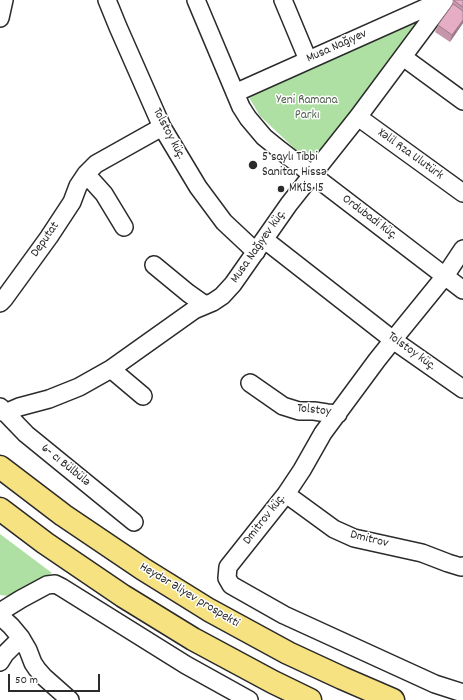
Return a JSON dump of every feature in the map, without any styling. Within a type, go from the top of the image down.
[{"type":"highway","name":"Heydər Əliyev prospekti","points":[[0,467],[63,515],[143,569],[208,610],[288,653],[394,700]]},
{"type":"highway","points":[[0,508],[45,543],[130,600],[193,639],[310,700]]},
{"type":"street","points":[[0,18],[4,0]]},
{"type":"street","name":"Tolstoy küç.","points":[[107,0],[162,127],[198,187],[224,222],[463,389]]},
{"type":"street","name":"Ordubadi küç.","points":[[196,0],[241,107],[264,137],[463,290]]},
{"type":"street","points":[[283,0],[308,60]]},
{"type":"street","name":"Musa Nağıyev","points":[[235,93],[425,8],[442,4]]},
{"type":"street","name":"Musa Nağıyev küç.","points":[[3,410],[49,399],[79,387],[111,369],[194,310],[213,302],[222,296],[233,284],[289,204],[358,117],[442,4]]},
{"type":"street","points":[[403,57],[463,101]]},
{"type":"street","name":"Xəlil Rza Ulutürk","points":[[358,117],[463,193]]},
{"type":"street","name":"Deputat","points":[[0,303],[49,237],[72,202],[78,186],[86,174],[96,164],[162,127]]},
{"type":"street","points":[[86,174],[104,194],[124,227]]},
{"type":"street","name":"Dmitrov küç.","points":[[463,249],[444,276],[377,360],[323,433],[302,470],[286,494],[228,567],[227,578],[231,585],[284,615],[435,684],[463,693]]},
{"type":"street","points":[[154,265],[204,305]]},
{"type":"street","points":[[111,369],[143,396]]},
{"type":"street","name":"Tolstoy","points":[[250,383],[283,406],[300,411],[338,414]]},
{"type":"street","name":"6- cı Bülbülə","points":[[3,410],[26,434],[134,522]]},
{"type":"street","name":"Dmitrov","points":[[286,494],[334,529],[354,538],[422,553],[448,563],[461,567],[463,566]]},
{"type":"street","points":[[70,700],[37,669],[21,638],[11,626],[2,609],[47,585],[55,584],[61,587],[186,665],[249,700]]},
{"type":"street","points":[[0,662],[5,654],[21,638]]},
{"type":"green space","name":"Yeni Ramana Parkı","points":[[415,17],[428,17],[311,164],[260,116],[247,94]]},
{"type":"green space","points":[[0,534],[52,573],[9,596],[0,595]]},
{"type":"building","points":[[453,0],[463,0],[463,7]]},
{"type":"building","points":[[453,4],[463,11],[463,20],[452,35],[438,25]]},
{"type":"place","name":"5 saylı Tibbi Sanitar Hissə","points":[[253,165]]},
{"type":"place","name":"MKİS 15","points":[[281,189]]}]
